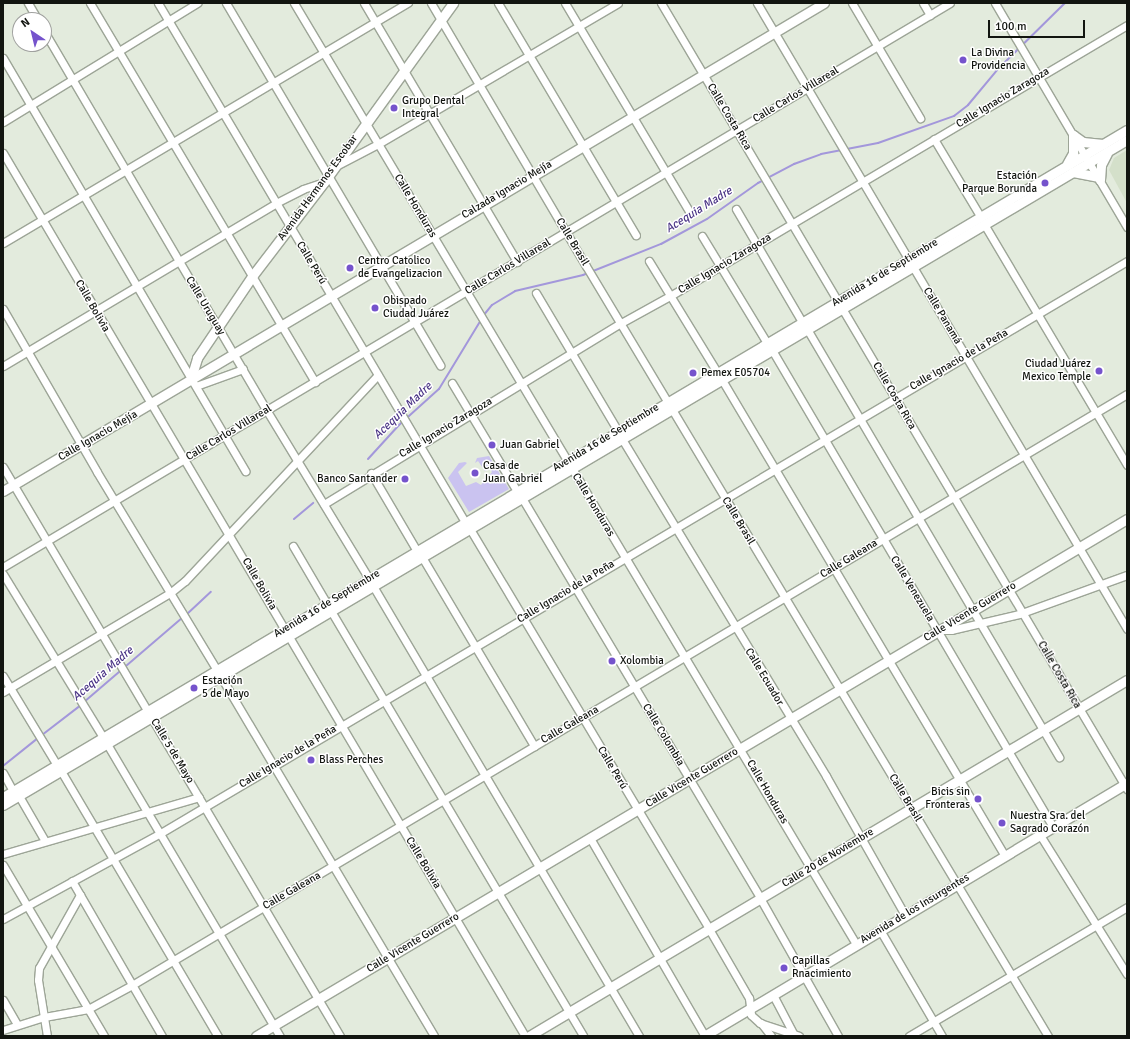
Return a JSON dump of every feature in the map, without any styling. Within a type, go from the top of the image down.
[{"type":"main road","name":"Avenida Hermanos Escobar","points":[[193,382],[197,358],[219,328],[253,275],[336,166],[365,123],[453,3]]},
{"type":"main road","name":"Calzada Ignacio Mejía","points":[[193,382],[234,354],[331,295],[824,3]]},
{"type":"main road","name":"Avenida 16 de Septiembre","points":[[620,435],[667,401],[719,376],[769,347],[1087,159],[1105,148],[1127,130]]},
{"type":"main road","points":[[1073,136],[1083,142],[1105,148],[1099,178],[1069,169],[1073,153],[1073,136]]},
{"type":"main road","name":"Avenida 16 de Septiembre","points":[[1105,148],[1127,140]]},
{"type":"main road","name":"Avenida 16 de Septiembre","points":[[3,805],[16,794],[59,768],[569,465],[620,435],[672,410],[719,376]]},
{"type":"main road","name":"Calle Ignacio Mejía","points":[[3,491],[150,405],[193,382]]},
{"type":"main road","name":"Calle Vicente Guerrero","points":[[256,1036],[1127,519]]},
{"type":"main road","name":"Calle 20 de Noviembre","points":[[529,1036],[760,898],[962,780],[1127,680]]},
{"type":"main road","name":"Avenida de los Insurgentes","points":[[704,1036],[856,944],[1126,785]]},
{"type":"main road","name":"Avenida 16 de Septiembre","points":[[3,797],[16,794]]},
{"type":"street","points":[[28,3],[33,12]]},
{"type":"street","points":[[90,3],[118,52],[228,232],[315,382]]},
{"type":"street","name":"Calle Perú","points":[[158,3],[222,113],[709,929],[749,998],[751,1015],[760,1023]]},
{"type":"street","points":[[3,122],[197,3]]},
{"type":"street","points":[[226,3],[274,83],[326,179],[382,265],[440,365]]},
{"type":"street","name":"Calle Honduras","points":[[294,3],[476,310],[741,748],[856,944]]},
{"type":"street","points":[[364,3],[517,262]]},
{"type":"street","points":[[3,243],[127,171],[222,113],[325,54],[408,3]]},
{"type":"street","name":"Calle Brasil","points":[[431,3],[442,19],[479,85],[724,498],[1048,1036]]},
{"type":"street","points":[[498,3],[636,235]]},
{"type":"street","points":[[565,3],[690,213]]},
{"type":"street","points":[[336,166],[430,114],[618,3]]},
{"type":"street","name":"Calle Costa Rica","points":[[661,3],[841,304],[1078,709],[1126,785]]},
{"type":"street","name":"Calle Panamá","points":[[758,3],[1127,629]]},
{"type":"street","points":[[852,3],[920,118]]},
{"type":"street","points":[[923,3],[930,15]]},
{"type":"street","name":"Calle Carlos Villareal","points":[[3,567],[365,353],[950,3]]},
{"type":"street","points":[[995,3],[1127,227]]},
{"type":"street","name":"Calle Ignacio Zaragoza","points":[[321,500],[371,473],[572,352],[755,246],[1127,25]]},
{"type":"street","name":"Calle Uruguay","points":[[52,45],[267,411],[371,583],[639,1036]]},
{"type":"street","points":[[3,58],[245,471]]},
{"type":"street","points":[[934,139],[1127,465]]},
{"type":"street","name":"Calle Bolivia","points":[[3,153],[150,405],[343,724],[400,825],[526,1036]]},
{"type":"street","points":[[3,366],[276,203],[326,179]]},
{"type":"street","points":[[736,209],[755,246],[917,518],[974,610],[1059,757]]},
{"type":"street","name":"Calle Venezuela","points":[[702,236],[882,539],[940,631],[1053,827]]},
{"type":"street","name":"Calle Ignacio de la Peña","points":[[3,919],[72,880],[159,834],[1127,260]]},
{"type":"street","points":[[649,261],[962,780],[1005,856]]},
{"type":"street","name":"Calle Ecuador","points":[[536,293],[734,627],[862,839],[905,915]]},
{"type":"street","points":[[3,309],[115,501],[219,673],[434,1036]]},
{"type":"street","points":[[193,382],[243,368]]},
{"type":"street","points":[[3,692],[170,593],[197,570],[297,460],[378,375]]},
{"type":"street","name":"Calle Colombia","points":[[452,383],[690,779],[760,898],[838,1036]]},
{"type":"street","name":"Calle Galeana","points":[[3,1030],[17,1024],[44,1017],[88,1009],[132,985],[1127,394]]},
{"type":"street","name":"Calle 5 de Mayo","points":[[3,467],[46,542],[150,714],[340,1036]]},
{"type":"street","points":[[371,473],[534,746]]},
{"type":"street","points":[[293,546],[583,1036]]},
{"type":"street","points":[[3,574],[55,662],[105,741],[146,813],[280,1036]]},
{"type":"street","points":[[940,631],[1023,613],[1127,575]]},
{"type":"street","points":[[3,676],[114,858],[218,1036]]},
{"type":"street","points":[[3,774],[45,841]]},
{"type":"street","points":[[3,854],[199,797]]},
{"type":"street","points":[[1040,835],[1127,974]]},
{"type":"street","points":[[590,838],[704,1036]]},
{"type":"street","points":[[3,865],[104,1036]]},
{"type":"street","points":[[72,880],[162,1036]]},
{"type":"street","points":[[47,1036],[38,974],[50,945],[80,895]]},
{"type":"street","points":[[909,1036],[1127,906]]},
{"type":"street","points":[[880,930],[942,1036]]},
{"type":"street","points":[[774,994],[796,1035]]},
{"type":"street","points":[[3,1000],[17,1024]]},
{"type":"street","points":[[760,1023],[796,1035]]},
{"type":"street","points":[[760,1023],[770,1036]]},
{"type":"shaded area","points":[[1127,150],[1127,203],[1109,170],[1114,158]]},
{"type":"shaded area","points":[[489,456],[509,489],[469,512],[448,478],[459,463],[465,462],[467,463],[458,472],[466,486],[476,482],[481,485],[492,472],[489,468],[485,471],[478,461],[475,463],[477,458]]},
{"type":"waterway","name":"Acequia Madre","points":[[483,316],[492,305],[515,291],[583,275],[661,244],[707,219],[758,183],[794,164],[821,154],[878,143],[954,116],[968,105],[998,69],[1065,3]]},
{"type":"waterway","name":"Acequia Madre","points":[[368,459],[399,425],[439,389],[481,320]]},
{"type":"waterway","name":"Acequia Madre","points":[[294,519],[313,503]]},
{"type":"waterway","name":"Acequia Madre","points":[[186,615],[211,592]]},
{"type":"waterway","name":"Acequia Madre","points":[[84,702],[182,618]]},
{"type":"waterway","name":"Acequia Madre","points":[[42,735],[81,705]]},
{"type":"waterway","name":"Acequia Madre","points":[[3,766],[38,738]]},
{"type":"place","name":"La Divina Providencia","points":[[963,60]]},
{"type":"place","name":"Grupo Dental Integral","points":[[394,108]]},
{"type":"place","name":"Estación Parque Borunda","points":[[1045,183]]},
{"type":"place","name":"Centro Catolico de Evangelizacion","points":[[350,268]]},
{"type":"place","name":"Obispado Ciudad Juárez","points":[[375,308]]},
{"type":"place","name":"Ciudad Juárez Mexico Temple","points":[[1099,371]]},
{"type":"place","name":"Pemex E05704","points":[[693,373]]},
{"type":"place","name":"Juan Gabriel","points":[[492,445]]},
{"type":"place","name":"Casa de Juan Gabriel","points":[[475,473]]},
{"type":"place","name":"Banco Santander","points":[[405,479]]},
{"type":"place","name":"Xolombia","points":[[612,661]]},
{"type":"place","name":"Estación 5 de Mayo","points":[[194,688]]},
{"type":"place","name":"Blass Perches","points":[[311,760]]},
{"type":"place","name":"Bicis sin Fronteras","points":[[978,799]]},
{"type":"place","name":"Nuestra Sra. del Sagrado Corazón","points":[[1002,823]]},
{"type":"place","name":"Capillas Rnacimiento","points":[[784,968]]}]
